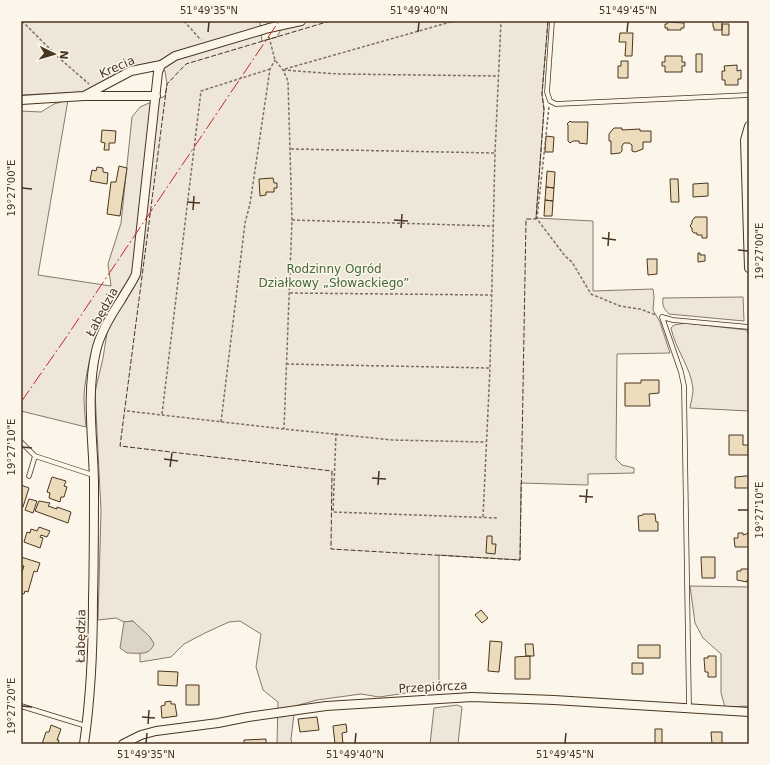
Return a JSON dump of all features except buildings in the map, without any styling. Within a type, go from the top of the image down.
[{"type":"street","points":[[161,65],[175,56],[269,28],[301,21]]},
{"type":"street","name":"Krecia","points":[[84,96],[131,71],[161,65]]},
{"type":"street","name":"Łabędzia","points":[[84,744],[92,668],[94,475],[90,416],[94,359],[98,343],[105,327],[136,274],[157,79],[161,65]]},
{"type":"street","name":"Krecia","points":[[21,100],[84,96],[156,96]]},
{"type":"street","points":[[749,126],[745,140],[749,268]]},
{"type":"street","name":"Przepiórcza","points":[[123,744],[141,735],[156,731],[326,706],[472,697],[554,700],[749,712]]},
{"type":"lane","points":[[552,21],[547,92],[550,101],[556,104],[674,97],[749,95]]},
{"type":"lane","points":[[662,317],[673,320],[749,327]]},
{"type":"lane","points":[[662,317],[681,372],[684,386],[689,708]]},
{"type":"lane","points":[[21,442],[36,456],[94,475]]},
{"type":"lane","points":[[29,476],[36,456]]},
{"type":"lane","points":[[21,706],[86,726]]},
{"type":"path","points":[[22,21],[58,57],[95,90]]},
{"type":"path","points":[[184,21],[208,47]]},
{"type":"path","points":[[283,70],[454,21]]},
{"type":"path","points":[[484,517],[490,368],[495,153],[501,21]]},
{"type":"path","points":[[269,28],[275,60],[283,70],[288,81],[292,220],[284,429]]},
{"type":"path","points":[[221,422],[245,223],[250,204],[270,69],[275,60]]},
{"type":"path","points":[[162,414],[201,91],[270,69]]},
{"type":"path","points":[[283,70],[338,74],[498,76]]},
{"type":"path","points":[[550,101],[547,113],[537,220],[565,256],[572,262],[591,294],[620,306],[640,309],[662,317]]},
{"type":"path","points":[[290,149],[495,153]]},
{"type":"path","points":[[292,220],[493,226]]},
{"type":"path","points":[[290,293],[492,296]]},
{"type":"path","points":[[286,364],[490,368]]},
{"type":"path","points":[[127,411],[392,440],[486,442]]},
{"type":"path","points":[[336,433],[333,512],[498,518]]},
{"type":"green space","name":"Rodzinny Ogród Działkowy „Słowackiego”","points":[[21,21],[260,21],[262,41],[277,37],[285,21],[548,21],[542,94],[544,109],[536,218],[593,221],[593,291],[653,289],[653,310],[660,322],[670,353],[617,354],[616,459],[622,465],[634,468],[634,473],[588,474],[588,485],[521,483],[520,560],[439,555],[439,688],[379,697],[361,694],[317,700],[295,706],[291,739],[292,744],[277,744],[278,702],[263,690],[256,667],[261,634],[240,621],[229,622],[184,644],[171,657],[140,662],[140,653],[147,652],[133,621],[124,622],[116,618],[98,620],[101,511],[95,392],[107,333],[104,319],[94,346],[86,377],[84,408],[86,427],[21,411],[21,111],[41,112],[54,104],[68,100],[38,275],[111,286],[108,264],[121,223],[132,117],[140,107],[165,96],[167,84],[165,71],[154,62],[126,68],[84,92],[21,95]]},
{"type":"green space","points":[[743,297],[744,321],[669,314],[663,305],[663,298]]},
{"type":"green space","points":[[685,323],[747,330],[749,337],[749,411],[690,408],[693,391],[692,381],[671,328],[674,325]]},
{"type":"green space","points":[[690,586],[749,587],[749,706],[725,707],[721,693],[721,654],[703,638],[695,623]]},
{"type":"green space","points":[[457,705],[462,707],[458,744],[430,744],[434,708]]},
{"type":"shaded area","points":[[133,621],[150,637],[154,644],[150,650],[146,652],[127,653],[120,648],[124,622]]},
{"type":"fence","points":[[330,21],[186,64],[167,84],[120,446],[332,471],[331,549],[520,560],[526,219],[536,219],[544,109],[542,94],[548,21]]},
{"type":"power","points":[[21,402],[279,21]]}]
